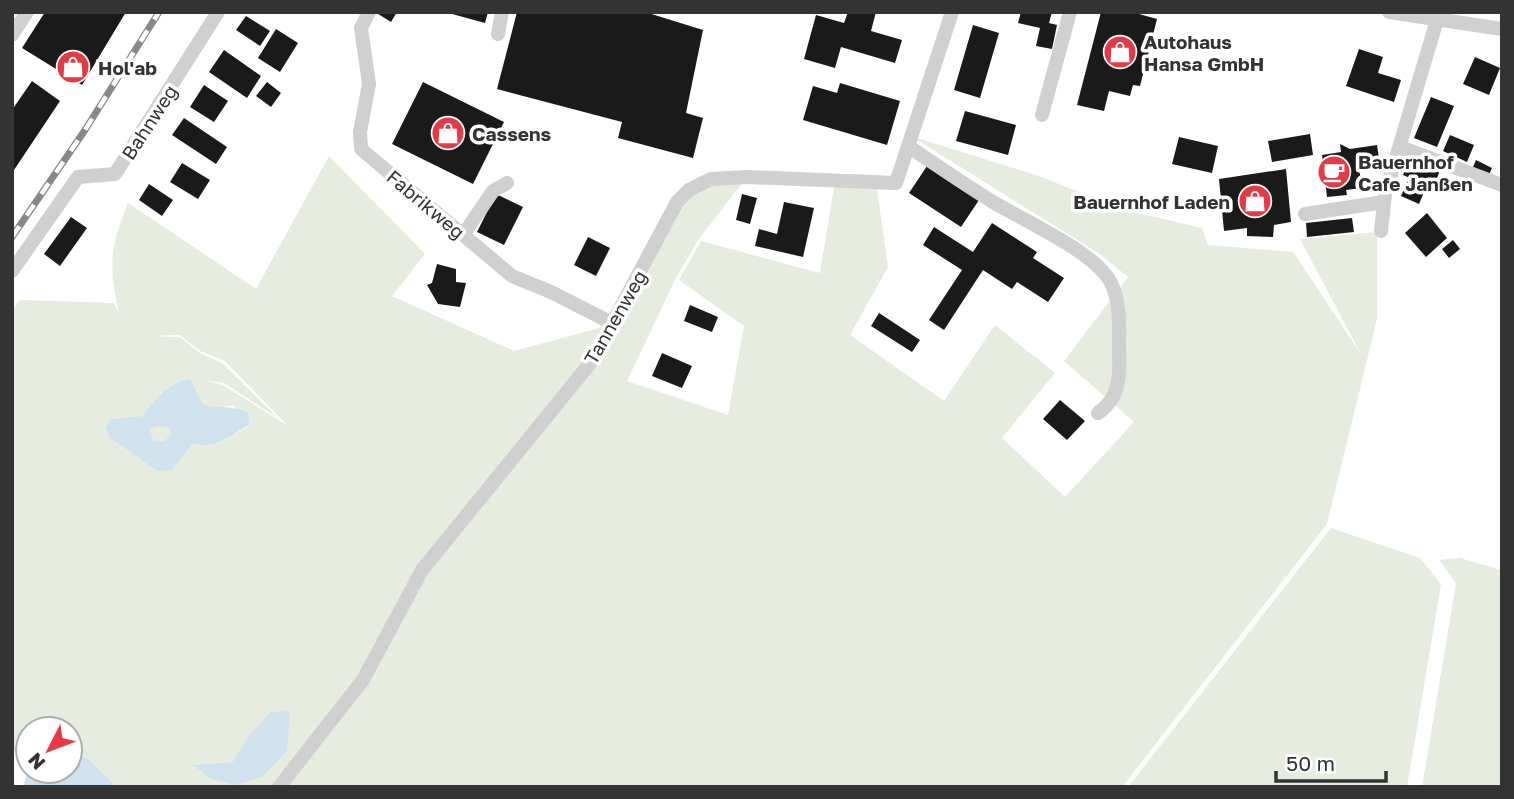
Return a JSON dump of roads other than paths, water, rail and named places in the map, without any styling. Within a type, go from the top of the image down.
[{"type":"street","points":[[12,35],[27,12]]},
{"type":"street","name":"Bahnweg","points":[[12,271],[78,177],[115,174],[218,12]]},
{"type":"street","name":"Fabrikweg","points":[[369,12],[361,28],[369,84],[360,132],[362,149],[512,276],[551,292],[614,324]]},
{"type":"street","points":[[498,34],[502,12]]},
{"type":"street","name":"Tannenweg","points":[[279,787],[363,680],[422,570],[592,361],[677,202],[711,179],[747,177],[895,183],[953,12]]},
{"type":"street","points":[[1042,115],[1070,12]]},
{"type":"street","points":[[1389,12],[1502,29]]},
{"type":"street","points":[[1381,232],[1384,202],[1437,20]]},
{"type":"street","points":[[908,146],[995,203],[1083,254],[1098,265],[1112,283],[1118,306],[1120,375],[1117,391],[1107,407],[1098,413]]},
{"type":"street","points":[[1399,147],[1502,185]]},
{"type":"street","points":[[463,234],[493,191],[507,183]]},
{"type":"street","points":[[1305,214],[1384,202]]},
{"type":"water","points":[[190,379],[203,404],[248,413],[249,425],[216,443],[193,444],[172,470],[158,471],[111,439],[105,428],[111,419],[142,416],[163,393]],"holes":[[[155,426],[168,427],[171,434],[164,441],[153,440],[150,430]]]},
{"type":"water","points":[[290,711],[287,751],[262,777],[234,785],[211,779],[193,765],[233,762],[250,734],[271,712]]},
{"type":"water","points":[[84,757],[117,787],[23,787],[84,785]]},
{"type":"railway","points":[[12,237],[85,130],[159,12]]},
{"type":"place","name":"Autohaus Hansa GmbH","points":[[1120,52]]},
{"type":"place","name":"Hol'ab","points":[[73,67]]},
{"type":"place","name":"Cassens","points":[[448,133]]},
{"type":"place","name":"Bauernhof Cafe Janßen","points":[[1334,172]]},
{"type":"place","name":"Bauernhof Laden","points":[[1255,201]]}]
